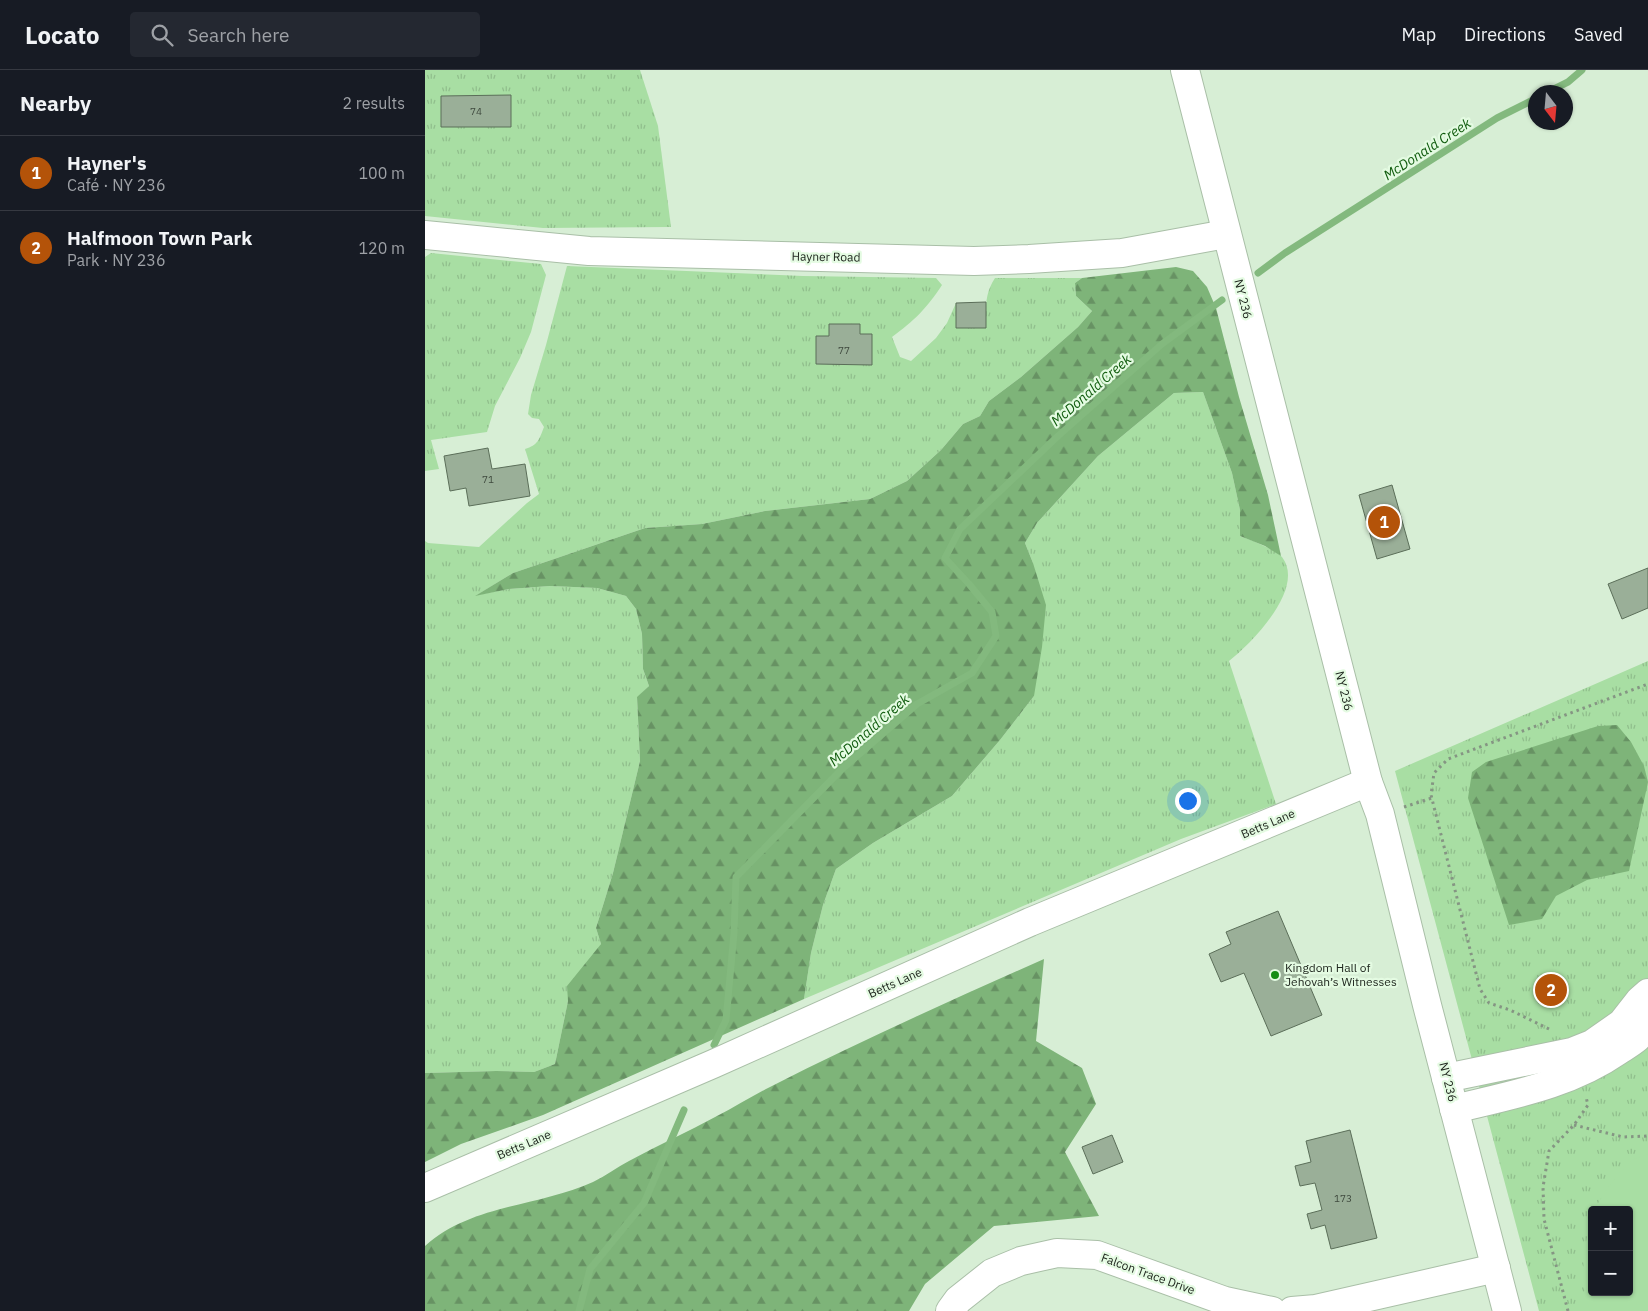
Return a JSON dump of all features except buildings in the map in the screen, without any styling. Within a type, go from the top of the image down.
[{"type":"street","name":"NY 236","points":[[1185,70],[1368,782],[1380,814],[1507,1311]]},
{"type":"street","name":"Hayner Road","points":[[425,235],[589,251],[974,261],[1122,252],[1226,234]]},
{"type":"street","name":"Betts Lane","points":[[425,1188],[722,1060],[1030,922],[1368,782]]},
{"type":"street","points":[[1447,1078],[1572,1052],[1592,1044],[1622,1023],[1648,993]]},
{"type":"street","points":[[1454,1109],[1531,1090],[1580,1074],[1637,1037],[1648,1022]]},
{"type":"street","name":"Falcon Trace Drive","points":[[950,1311],[958,1300],[992,1273],[1021,1260],[1057,1253],[1097,1255],[1225,1301],[1272,1311]]},
{"type":"street","points":[[1292,1311],[1316,1309],[1496,1268]]},
{"type":"path","points":[[1557,1034],[1531,1019],[1489,1003],[1480,989],[1432,798],[1434,773],[1448,760],[1648,684]]},
{"type":"path","points":[[1398,809],[1432,798]]},
{"type":"path","points":[[1568,1311],[1544,1219],[1543,1187],[1549,1151],[1574,1125],[1588,1104],[1585,1091]]},
{"type":"path","points":[[1574,1125],[1623,1137],[1648,1136]]},
{"type":"green space","points":[[425,70],[640,70],[658,126],[671,227],[543,228],[425,216]]},
{"type":"green space","points":[[431,253],[541,264],[546,275],[531,332],[495,406],[487,432],[431,440],[439,469],[425,471],[425,257]]},
{"type":"green space","points":[[567,266],[803,276],[936,278],[942,285],[931,301],[914,320],[892,337],[900,357],[911,361],[936,338],[947,323],[956,303],[956,328],[986,328],[987,296],[995,278],[1082,278],[1075,283],[1076,296],[1092,311],[1078,327],[1021,377],[989,401],[980,416],[963,424],[941,450],[907,481],[870,499],[765,511],[702,524],[645,528],[513,573],[477,595],[509,589],[550,586],[597,588],[626,596],[636,609],[642,634],[643,669],[649,686],[637,698],[640,761],[613,873],[596,928],[601,944],[568,1001],[555,1064],[534,1072],[425,1073],[425,541],[428,543],[479,547],[539,494],[525,449],[533,446],[538,441],[544,427],[539,419],[532,418],[528,414],[531,395]]},
{"type":"green space","points":[[1176,267],[1193,271],[1207,287],[1216,308],[1239,397],[1268,495],[1281,556],[1265,546],[1240,536],[1240,510],[1232,473],[1203,392],[1174,393],[1098,456],[1037,523],[1025,543],[1046,605],[1042,647],[1034,696],[1000,740],[952,796],[873,843],[836,869],[823,905],[811,953],[804,999],[543,1115],[461,1144],[425,1162],[425,1073],[534,1072],[555,1064],[568,1001],[567,986],[601,944],[596,928],[613,873],[640,761],[637,697],[649,686],[643,669],[642,634],[636,609],[626,596],[597,588],[550,586],[509,589],[475,596],[513,573],[645,528],[702,524],[765,511],[870,499],[907,481],[941,450],[963,424],[980,416],[989,401],[1021,377],[1078,327],[1092,311],[1076,296],[1075,283],[1082,278]]},
{"type":"green space","points":[[1203,392],[1232,473],[1240,510],[1240,536],[1279,554],[1288,570],[1287,584],[1282,599],[1273,614],[1250,642],[1229,661],[1276,804],[1181,839],[804,999],[811,953],[823,905],[836,869],[873,843],[952,796],[1000,740],[1034,696],[1033,563],[1025,543],[1037,523],[1098,456],[1174,393]]},
{"type":"green space","points":[[1648,661],[1648,1311],[1539,1311],[1395,771]]},
{"type":"green space","points":[[1617,725],[1631,742],[1644,766],[1648,782],[1629,871],[1587,880],[1556,896],[1542,919],[1509,925],[1468,798],[1472,772],[1486,762],[1598,726]]},
{"type":"green space","points":[[1044,959],[1036,1041],[1082,1068],[1096,1104],[1065,1152],[1099,1216],[994,1226],[925,1284],[909,1311],[425,1311],[425,1246],[443,1232],[484,1214],[550,1197],[593,1182],[763,1090],[906,1021]]},
{"type":"green space","points":[[1648,1154],[1648,1311],[1590,1311],[1585,1289],[1583,1266],[1588,1235],[1588,1296],[1633,1296],[1633,1206],[1597,1206],[1606,1190],[1623,1169],[1635,1159]]},
{"type":"waterway","name":"McDonald Creek","points":[[1562,85],[1582,70]]},
{"type":"waterway","name":"McDonald Creek","points":[[1258,273],[1285,253],[1497,118],[1528,102]]},
{"type":"waterway","name":"McDonald Creek","points":[[714,1045],[726,1020],[734,933],[736,877],[842,769],[917,704],[972,673],[996,636],[992,612],[945,558],[960,529],[1058,436],[1162,344],[1222,300]]},
{"type":"waterway","name":"McDonald Creek","points":[[579,1311],[590,1269],[644,1203],[684,1110]]},
{"type":"place","name":"Hayner's","points":[[1384,522]]},
{"type":"place","name":"Kingdom Hall of Jehovah’s Witnesses","points":[[1275,975]]},
{"type":"place","name":"Halfmoon Town Park","points":[[1551,990]]}]
